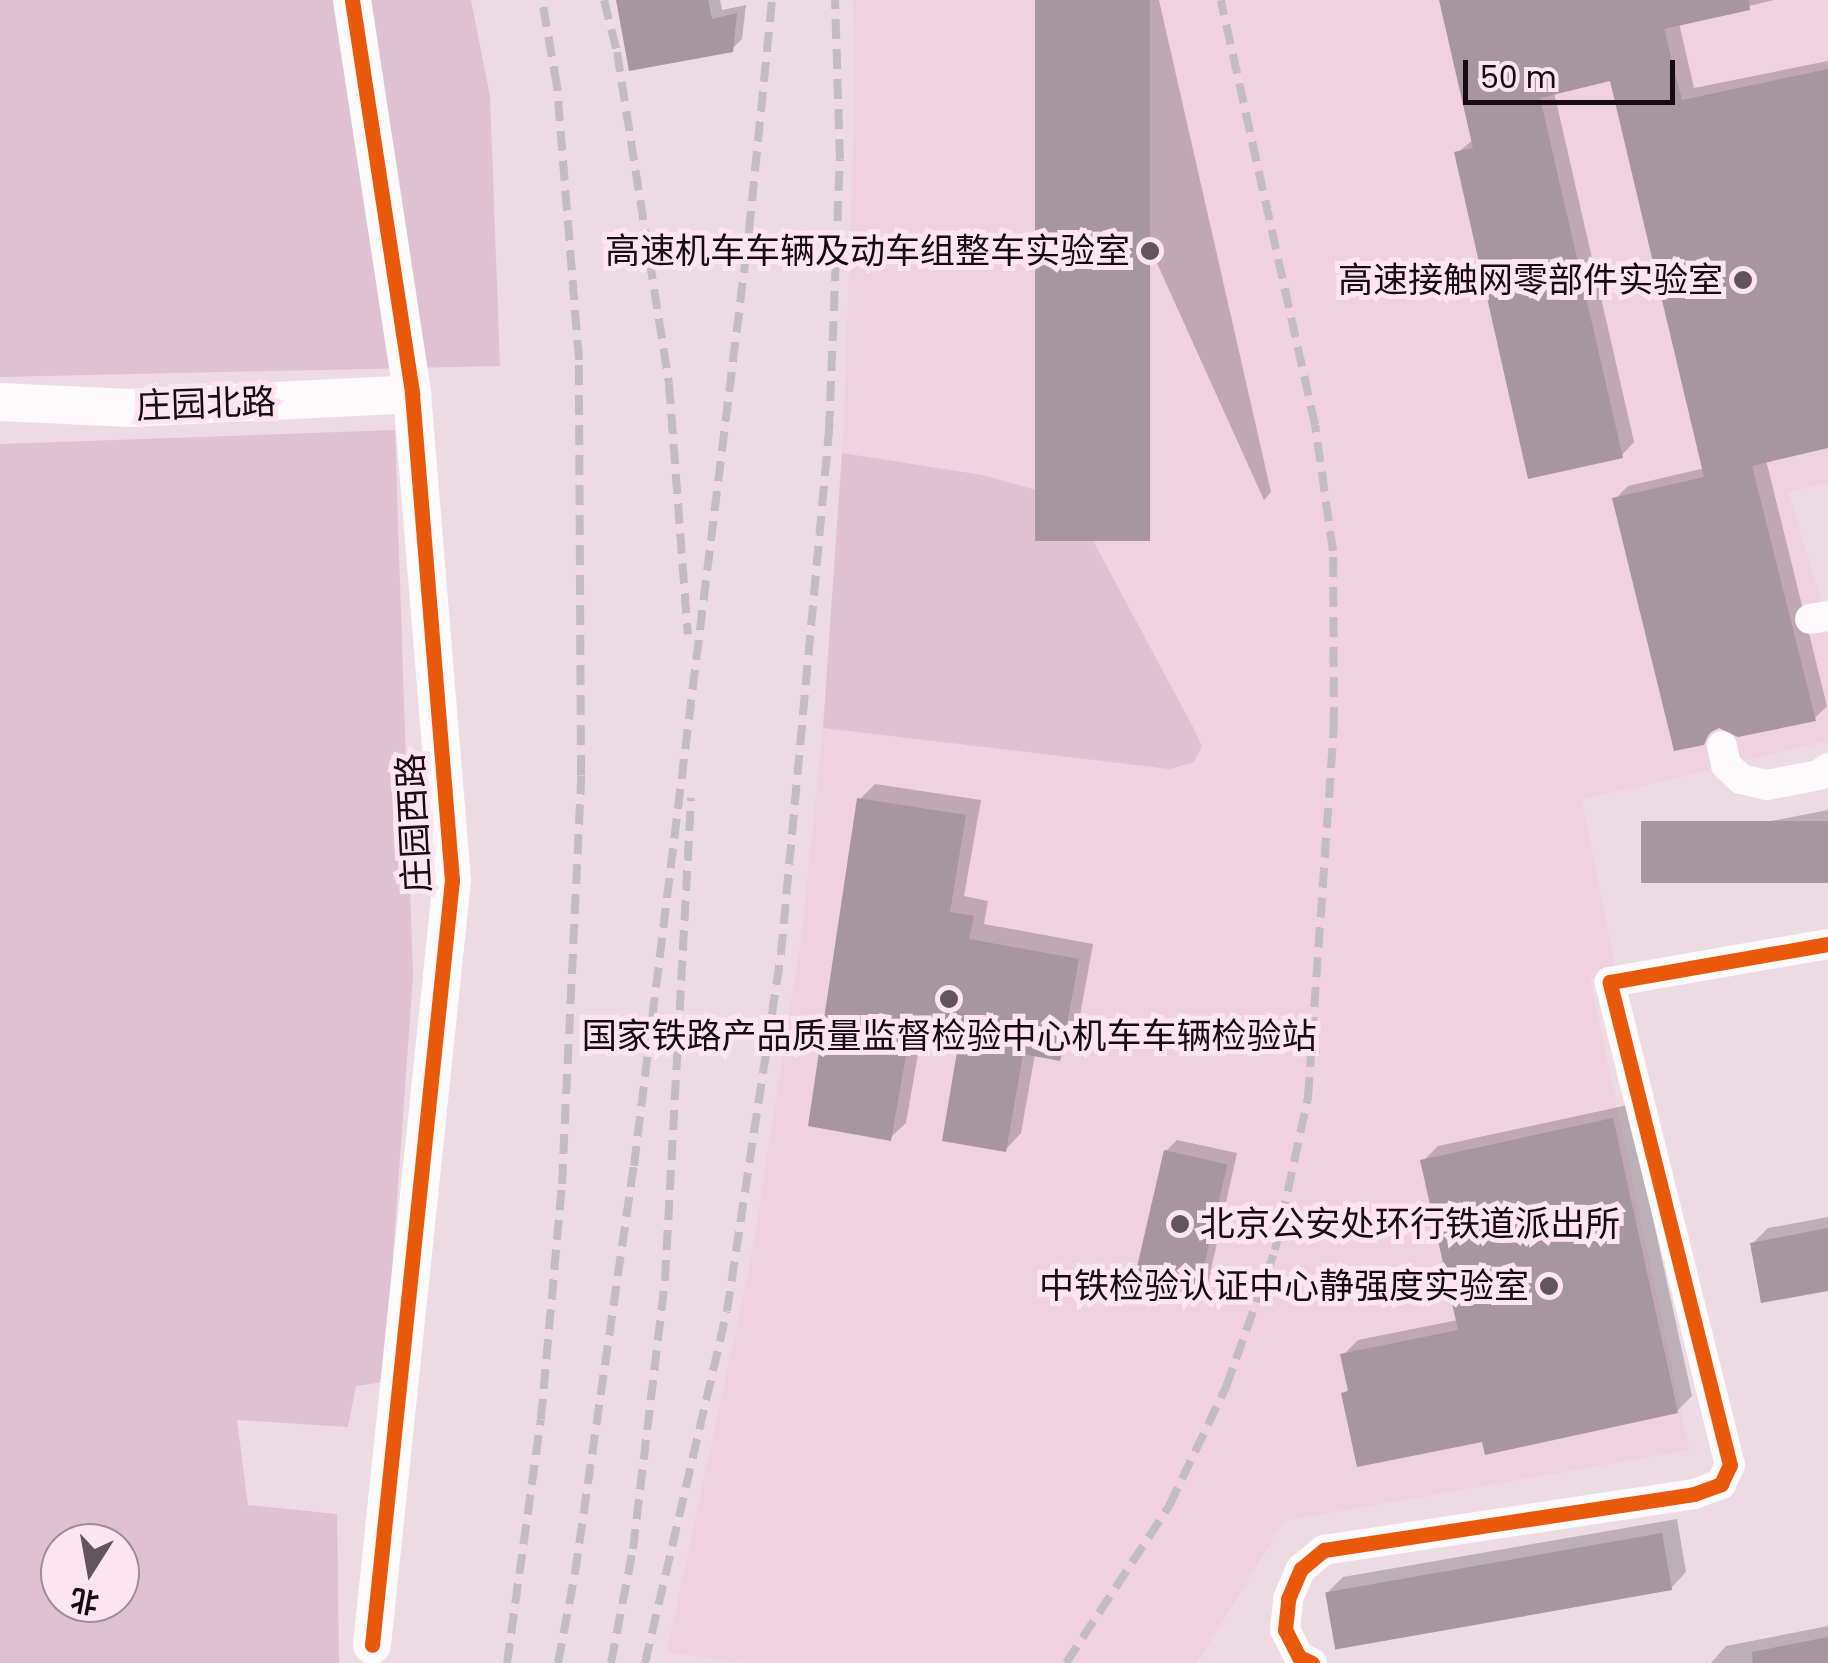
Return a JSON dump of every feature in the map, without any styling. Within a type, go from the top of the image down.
[{"type":"street","name":"庄园西路","points":[[352,0],[412,394],[452,880],[372,1645]]},
{"type":"street","name":"庄园北路","points":[[0,402],[130,408],[412,394]]},
{"type":"street","points":[[1722,746],[1726,765],[1741,779],[1767,784],[1818,775],[1828,768]]},
{"type":"street","points":[[1312,1663],[1299,1656],[1284,1630],[1288,1599],[1301,1570],[1324,1550],[1694,1494],[1721,1484],[1730,1465],[1610,982],[1828,944]]},
{"type":"shaded area","points":[[0,0],[471,0],[490,96],[500,366],[0,377]]},
{"type":"shaded area","points":[[853,0],[1828,0],[1828,483],[1788,492],[1828,624],[1828,741],[1582,800],[1616,971],[1590,979],[1689,1450],[1284,1521],[1197,1663],[743,1663],[667,1652],[752,1254],[802,932],[823,728],[844,421],[855,94]]},
{"type":"shaded area","points":[[395,430],[413,976],[384,1382],[356,1386],[348,1427],[237,1420],[248,1505],[337,1514],[339,1663],[0,1663],[0,444]]},
{"type":"shaded area","points":[[842,453],[982,475],[1059,496],[1082,520],[1194,729],[1202,746],[1194,762],[1170,769],[823,728]]},
{"type":"building","points":[[616,0],[708,0],[712,19],[737,13],[733,52],[629,71]]},
{"type":"building","points":[[1035,0],[1150,0],[1150,541],[1035,541]]},
{"type":"building","points":[[1439,0],[1749,0],[1750,10],[1664,29],[1682,100],[1828,69],[1828,448],[1752,466],[1816,721],[1738,737],[1719,728],[1709,733],[1704,745],[1674,751],[1612,498],[1704,477],[1610,81],[1540,98],[1623,458],[1528,479],[1454,152],[1473,148]]},
{"type":"building","name":"国家铁路产品质量监督检验中心机车车辆检验站","points":[[857,798],[966,815],[950,912],[974,916],[969,939],[1079,959],[1060,1061],[1023,1054],[1006,1152],[942,1141],[958,1046],[909,1038],[891,1141],[808,1126]]},
{"type":"building","points":[[1641,821],[1828,821],[1828,883],[1641,883]]},
{"type":"building","name":"中铁检验认证中心静强度实验室","points":[[1613,1118],[1678,1413],[1485,1455],[1482,1442],[1357,1467],[1341,1393],[1348,1391],[1340,1354],[1458,1330],[1420,1160]]},
{"type":"building","name":"北京公安处环行铁道派出所","points":[[1164,1150],[1227,1165],[1197,1297],[1133,1283]]},
{"type":"building","points":[[1828,1228],[1828,1291],[1761,1303],[1750,1243]]},
{"type":"building","points":[[1662,1533],[1672,1590],[1335,1650],[1325,1592]]},
{"type":"building","points":[[1828,1637],[1828,1663],[1753,1663],[1752,1652]]},
{"type":"railway","points":[[507,1663],[541,1419],[562,1184],[581,775],[579,360],[557,86],[542,0]]},
{"type":"railway","points":[[604,0],[617,52],[669,384],[688,634]]},
{"type":"railway","points":[[558,1663],[575,1573],[634,1166],[749,231],[772,0]]},
{"type":"railway","points":[[645,1663],[727,1311],[781,954],[829,431],[840,159],[835,0]]},
{"type":"railway","points":[[1066,1663],[1169,1506],[1226,1387],[1275,1250],[1308,1097],[1334,727],[1333,551],[1315,425],[1221,0]]},
{"type":"railway","points":[[611,1663],[633,1549],[665,1280],[691,798]]},
{"type":"cycle path","points":[[352,0],[412,394],[452,880],[372,1645]]},
{"type":"cycle path","points":[[1312,1663],[1299,1657],[1285,1630],[1288,1599],[1301,1569],[1324,1550],[1694,1494],[1721,1484],[1730,1465],[1610,982],[1828,944]]},
{"type":"place","name":"高速机车车辆及动车组整车实验室","points":[[1150,251]]},
{"type":"place","name":"高速接触网零部件实验室","points":[[1743,280]]},
{"type":"place","name":"国家铁路产品质量监督检验中心机车车辆检验站","points":[[949,999]]},
{"type":"place","name":"北京公安处环行铁道派出所","points":[[1180,1224]]},
{"type":"place","name":"中铁检验认证中心静强度实验室","points":[[1549,1286]]}]
